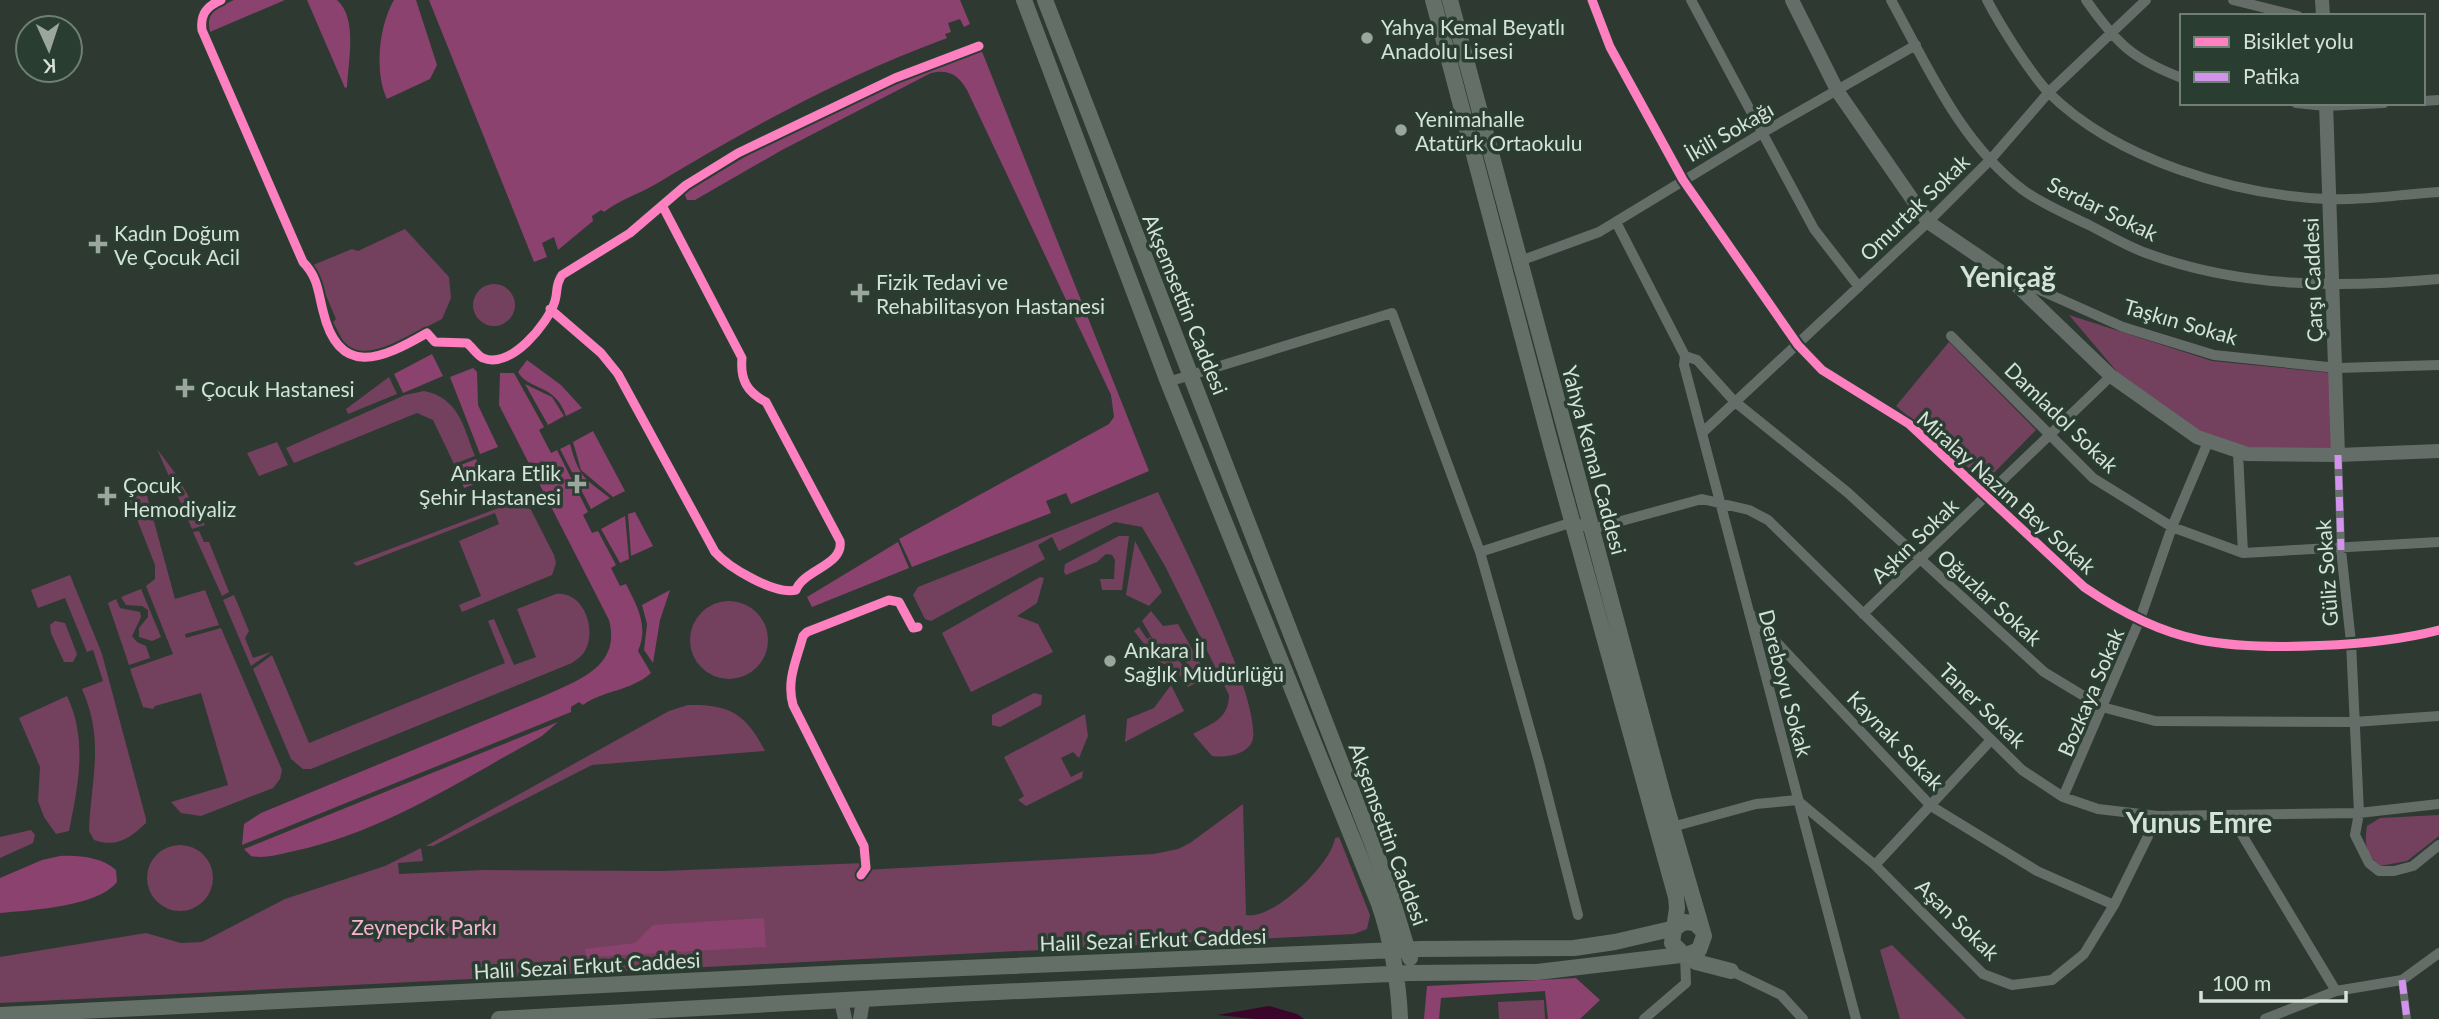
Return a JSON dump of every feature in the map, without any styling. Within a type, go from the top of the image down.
[{"type":"main road","name":"Akşemsettin Caddesi","points":[[1024,0],[1168,382],[1380,904],[1392,950],[1410,949],[1386,879],[1192,374],[1045,0]]},
{"type":"main road","name":"Yahya Kemal Caddesi","points":[[1433,0],[1676,897],[1675,928]]},
{"type":"main road","name":"Yahya Kemal Caddesi","points":[[1450,0],[1672,827],[1703,933],[1711,951],[1731,971]]},
{"type":"main road","points":[[499,1019],[1411,973],[1537,972],[1686,954],[1699,950],[1703,933],[1690,922],[1675,928],[1574,948],[1410,949],[1411,973],[1408,986],[1410,1019]]},
{"type":"main road","points":[[1675,928],[1672,943],[1696,962],[1731,971]]},
{"type":"main road","points":[[1392,950],[1393,974],[1399,987],[1401,1019]]},
{"type":"main road","name":"Halil Sezai Erkut Caddesi","points":[[0,1015],[863,972],[1392,950]]},
{"type":"main road","points":[[863,972],[869,987],[863,1000]]},
{"type":"main road","points":[[841,1000],[835,987],[843,973]]},
{"type":"street","name":"Miralay Nazım Bey Sokak","points":[[1592,0],[1610,47],[1683,180],[1798,345],[1822,370],[1909,424],[2084,587],[2116,608],[2199,640],[2278,646],[2351,642],[2439,631]]},
{"type":"street","points":[[1690,0],[1814,229],[1858,286]]},
{"type":"street","points":[[1791,0],[1838,92],[1928,222],[2006,275],[2111,376],[2208,442],[2238,453],[2338,455],[2439,450]]},
{"type":"street","name":"Serdar Sokak","points":[[1891,0],[1950,108],[1991,159],[2024,190],[2146,253],[2269,283],[2334,285],[2439,279]]},
{"type":"street","points":[[1987,0],[2049,92],[2095,128],[2150,157],[2217,182],[2276,194],[2330,199],[2439,192]]},
{"type":"street","points":[[2086,0],[2110,34],[2130,54],[2180,77]]},
{"type":"street","name":"Omurtak Sokak","points":[[1702,433],[1928,222],[1991,159],[2049,92],[2146,0]]},
{"type":"street","points":[[2233,0],[2290,14]]},
{"type":"street","name":"İkili Sokağı","points":[[1520,261],[1599,232],[1762,133],[1838,92],[1916,45]]},
{"type":"street","name":"Çarşı Caddesi","points":[[2326,105],[2338,455]]},
{"type":"street","name":"Oğuzlar Sokak","points":[[1616,222],[1685,356],[1697,360],[1734,401],[1847,492],[2044,672],[2102,708],[2155,721],[2354,722],[2439,716]]},
{"type":"street","name":"Taşkın Sokak","points":[[2006,275],[2123,327],[2214,355],[2337,368],[2439,365]]},
{"type":"street","points":[[1168,382],[1392,313],[1480,552],[1539,762],[1578,915]]},
{"type":"street","name":"Damladol Sokak","points":[[1951,337],[2093,478],[2172,527],[2243,553],[2342,550],[2439,542]]},
{"type":"street","name":"Dereboyu Sokak","points":[[1685,356],[1684,365],[1718,504],[1856,1019]]},
{"type":"street","name":"Aşkın Sokak","points":[[1863,614],[1985,494],[2111,376]]},
{"type":"street","name":"Bozkaya Sokak","points":[[2063,797],[2140,619],[2172,527],[2208,442]]},
{"type":"street","points":[[2238,453],[2243,553]]},
{"type":"street","name":"Güliz Sokak","points":[[2338,455],[2342,550],[2351,642],[2359,813],[2356,835],[2369,863],[2379,871],[2394,871],[2413,866],[2439,845]]},
{"type":"street","name":"Taner Sokak","points":[[1592,529],[1702,499],[1749,510],[1768,520],[2022,770],[2063,797],[2098,808],[2158,816],[2359,813],[2439,803]]},
{"type":"street","points":[[1480,552],[1573,523],[1592,529]]},
{"type":"street","name":"Kaynak Sokak","points":[[1747,611],[1931,806],[2037,871],[2114,905]]},
{"type":"street","points":[[1875,865],[1991,740]]},
{"type":"street","points":[[1672,827],[1756,804],[1797,800]]},
{"type":"street","name":"Aşan Sokak","points":[[1797,800],[1875,865],[1983,974],[2012,985],[2052,980],[2084,954],[2114,905],[2158,816]]},
{"type":"street","points":[[2230,815],[2336,991]]},
{"type":"street","points":[[2265,1019],[2336,991],[2402,980],[2439,953]]},
{"type":"street","points":[[1644,1019],[1686,983],[1686,954]]},
{"type":"street","points":[[1731,971],[1781,995],[1802,1019]]},
{"type":"street","points":[[2402,980],[2407,1019]]},
{"type":"street","points":[[841,1000],[845,1019]]},
{"type":"street","points":[[860,1019],[863,1000]]},
{"type":"green space","points":[[405,229],[449,277],[451,298],[442,319],[375,353],[353,351],[343,341],[333,322],[336,319],[313,265],[352,249],[358,251]]},
{"type":"green space","points":[[494,284],[509,290],[515,305],[509,320],[494,326],[479,320],[473,305],[479,290]]},
{"type":"green space","points":[[2069,315],[2212,361],[2332,373],[2333,455],[2241,449],[2199,432],[2118,373]]},
{"type":"green space","points":[[1949,342],[2036,430],[1985,482],[1896,406]]},
{"type":"green space","points":[[389,377],[397,394],[348,414],[346,409]]},
{"type":"green space","points":[[424,391],[445,400],[452,407],[463,424],[475,456],[454,464],[433,420],[417,413],[294,463],[286,448],[405,395]]},
{"type":"green space","points":[[277,442],[288,465],[259,476],[247,453]]},
{"type":"green space","points":[[157,449],[175,473],[205,525],[192,529]]},
{"type":"green space","points":[[146,492],[175,599],[205,590],[219,625],[185,634],[186,638],[221,628],[282,770],[280,779],[273,788],[201,816],[181,813],[171,802],[228,785],[201,693],[155,706],[153,709],[143,707],[130,669],[173,654],[146,586],[155,579],[155,565],[129,499]]},
{"type":"green space","points":[[1158,492],[1216,616],[1244,687],[1252,716],[1253,738],[1247,748],[1236,754],[1212,756],[1193,734],[1222,715],[1226,710],[1229,695],[1165,566],[1142,527],[1115,522],[1059,551],[1052,537],[1038,545],[1045,559],[931,621],[925,619],[913,595],[918,587]]},
{"type":"green space","points":[[517,501],[531,510],[554,555],[556,563],[552,575],[462,612],[459,605],[481,596],[459,541],[499,524],[495,513],[357,566],[353,563]]},
{"type":"green space","points":[[199,531],[204,542],[209,542],[229,592],[222,596],[193,532]]},
{"type":"green space","points":[[1119,536],[1129,536],[1122,590],[1102,590],[1100,579],[1114,579],[1115,560],[1112,555],[1106,554],[1097,562],[1066,575],[1065,564]]},
{"type":"green space","points":[[1135,541],[1162,592],[1149,606],[1126,595]]},
{"type":"green space","points":[[70,575],[102,654],[146,819],[146,823],[134,833],[123,840],[110,843],[94,840],[89,831],[95,743],[89,708],[82,689],[103,681],[93,650],[87,652],[65,598],[38,608],[31,590]]},
{"type":"green space","points":[[1040,577],[1044,578],[1037,603],[1017,616],[1038,624],[1053,652],[971,692],[942,633]]},
{"type":"green space","points":[[141,589],[161,637],[152,641],[139,637],[139,628],[148,617],[148,610],[142,606],[126,605],[121,597]]},
{"type":"green space","points":[[556,594],[574,599],[586,614],[588,642],[585,651],[572,663],[311,769],[303,769],[291,759],[253,669],[272,655],[309,743],[505,663],[488,621],[494,619],[514,665],[536,657],[517,609]]},
{"type":"green space","points":[[234,595],[249,631],[245,638],[253,658],[271,652],[251,666],[223,600]]},
{"type":"green space","points":[[116,599],[120,608],[140,612],[141,617],[132,636],[146,646],[150,658],[129,665],[108,603]]},
{"type":"green space","points":[[729,601],[744,604],[757,612],[765,625],[768,640],[765,655],[757,668],[744,676],[729,679],[714,676],[701,668],[693,655],[690,640],[693,625],[701,612],[714,604]]},
{"type":"green space","points":[[1151,611],[1163,626],[1178,624],[1204,670],[1201,673],[1196,673],[1185,661],[1157,646],[1142,621]]},
{"type":"green space","points":[[55,621],[65,623],[77,654],[73,662],[64,662],[51,633],[50,625]]},
{"type":"green space","points":[[1139,627],[1147,639],[1151,637],[1157,653],[1179,661],[1191,674],[1204,674],[1206,678],[1188,687],[1176,670],[1147,656],[1145,645],[1134,631]]},
{"type":"green space","points":[[1171,685],[1184,711],[1125,742],[1127,719],[1154,708]]},
{"type":"green space","points":[[1034,693],[1042,695],[1041,705],[1000,727],[992,725],[992,715]]},
{"type":"green space","points":[[67,696],[77,729],[79,763],[69,831],[56,834],[44,817],[38,801],[40,767],[19,718]]},
{"type":"green space","points":[[688,705],[726,709],[735,714],[751,728],[765,751],[592,765],[433,846],[426,846],[669,711]]},
{"type":"green space","points":[[1085,714],[1088,736],[1079,758],[1073,752],[1061,758],[1071,777],[1083,771],[1082,778],[1026,806],[1018,800],[1024,796],[1004,757]]},
{"type":"green space","name":"Zeynepcik Parkı","points":[[1243,804],[1246,915],[1270,909],[1285,900],[1312,875],[1323,862],[1335,838],[1339,837],[1370,915],[1367,929],[1354,934],[0,1003],[0,957],[146,933],[181,943],[202,942],[285,899],[385,866],[421,848],[423,861],[398,863],[399,874],[484,870],[662,871],[865,863],[865,870],[1154,854],[1178,849],[1190,843]]},
{"type":"green space","points":[[2439,815],[2439,836],[2407,861],[2380,866],[2369,853],[2366,843],[2367,826],[2380,818]]},
{"type":"green space","points":[[31,830],[35,835],[33,843],[0,858],[0,837]]},
{"type":"green space","points":[[180,845],[193,848],[203,855],[210,865],[213,878],[210,891],[203,901],[193,908],[180,911],[167,908],[157,901],[150,891],[147,878],[150,865],[157,855],[167,848]]},
{"type":"green space","points":[[1892,945],[1966,1019],[1900,1019],[1880,950]]},
{"type":"green space","points":[[1544,1000],[1545,1019],[1499,1019],[1498,1002]]},
{"type":"shaded area","points":[[234,0],[285,0],[210,32],[211,14]]},
{"type":"shaded area","points":[[307,0],[337,0],[344,8],[350,29],[345,88]]},
{"type":"shaded area","points":[[394,0],[416,0],[437,65],[430,79],[387,99],[380,76],[380,49],[385,22]]},
{"type":"shaded area","points":[[429,0],[960,0],[970,24],[964,27],[960,19],[948,23],[951,32],[945,34],[947,38],[834,86],[762,123],[604,212],[601,210],[592,216],[593,221],[558,250],[554,237],[542,243],[547,257],[534,262]]},
{"type":"shaded area","points":[[981,49],[1149,471],[1071,504],[1066,493],[1046,501],[1051,513],[912,567],[899,539],[1109,424],[1114,417],[1111,395],[967,90],[952,74],[931,73],[782,150],[695,200],[687,200],[684,193],[770,142],[850,102]]},
{"type":"shaded area","points":[[432,354],[443,376],[403,393],[394,374]]},
{"type":"shaded area","points":[[527,360],[561,385],[582,408],[566,416],[555,398],[518,372]]},
{"type":"shaded area","points":[[473,368],[477,372],[478,405],[498,447],[480,454],[450,377]]},
{"type":"shaded area","points":[[500,373],[514,373],[544,427],[539,430],[551,453],[557,450],[588,512],[583,515],[592,533],[598,531],[616,565],[611,568],[620,586],[626,584],[638,608],[642,625],[638,651],[651,673],[635,683],[583,705],[579,702],[571,707],[571,712],[242,845],[244,824],[261,813],[546,695],[584,676],[603,660],[609,649],[611,636],[609,620],[499,405]]},
{"type":"shaded area","points":[[525,384],[552,397],[564,416],[548,425]]},
{"type":"shaded area","points":[[593,431],[625,491],[613,497],[581,470],[573,442]]},
{"type":"shaded area","points":[[570,444],[576,464],[584,476],[610,498],[591,509],[560,449]]},
{"type":"shaded area","points":[[476,459],[485,480],[464,488],[456,467]]},
{"type":"shaded area","points":[[635,512],[653,546],[631,556],[628,514]]},
{"type":"shaded area","points":[[625,516],[629,559],[620,563],[601,529]]},
{"type":"shaded area","points":[[898,542],[909,568],[812,607],[807,597]]},
{"type":"shaded area","points":[[670,590],[660,620],[653,663],[644,650],[647,624],[642,605]]},
{"type":"shaded area","points":[[558,722],[542,736],[452,787],[359,831],[272,856],[251,856],[244,849]]},
{"type":"shaded area","points":[[60,856],[104,862],[116,870],[117,882],[95,897],[79,902],[0,913],[0,878],[42,860]]},
{"type":"shaded area","points":[[764,918],[766,947],[587,957],[585,949],[635,943],[653,925]]},
{"type":"shaded area","points":[[1576,978],[1600,1000],[1580,1019],[1548,1019],[1545,991],[1441,998],[1439,1019],[1424,1019],[1427,986]]},
{"type":"shaded area","points":[[1269,1006],[1297,1014],[1304,1019],[1255,1019],[1217,1015]]},
{"type":"marked path","points":[[2338,455],[2341,550]]},
{"type":"marked path","points":[[2402,980],[2407,1019]]},
{"type":"cycle path","points":[[221,0],[206,11],[202,19],[202,30],[303,262],[315,279],[330,333],[340,347],[351,355],[364,357],[394,350],[427,333],[435,342],[467,343],[483,358],[494,360],[505,357],[526,343],[545,321],[555,301],[562,275],[630,233],[686,185],[738,153],[895,78],[979,46]]},
{"type":"cycle path","points":[[1592,0],[1610,47],[1683,180],[1798,345],[1822,370],[1909,424],[2084,587],[2125,612],[2155,626],[2200,640],[2226,644],[2320,646],[2385,640],[2439,630]]},
{"type":"cycle path","points":[[663,207],[742,358],[742,373],[746,384],[766,402],[840,541],[836,556],[806,577],[796,590]]},
{"type":"cycle path","points":[[550,309],[601,353],[618,374],[715,552],[753,579],[776,588],[796,590]]},
{"type":"cycle path","points":[[861,875],[866,868],[864,846],[793,705],[793,670],[803,636],[807,632],[889,600],[899,602],[913,628],[918,627]]},
{"type":"place","name":"Yahya Kemal Beyatlı Anadolu Lisesi","points":[[1367,38]]},
{"type":"place","name":"Yenimahalle Atatürk Ortaokulu","points":[[1401,130]]},
{"type":"place","name":"Kadın Doğum Ve Çocuk Acil","points":[[98,244]]},
{"type":"place","name":"Fizik Tedavi ve Rehabilitasyon Hastanesi","points":[[860,293]]},
{"type":"place","name":"Çocuk Hastanesi","points":[[185,388]]},
{"type":"place","name":"Ankara Etlik Şehir Hastanesi","points":[[577,484]]},
{"type":"place","name":"Çocuk Hemodiyaliz","points":[[107,496]]},
{"type":"place","name":"Ankara İl Sağlık Müdürlüğü","points":[[1110,661]]},
{"type":"district","name":"Yeniçağ","points":[[2008,276]]},
{"type":"district","name":"Yunus Emre","points":[[2199,822]]}]
